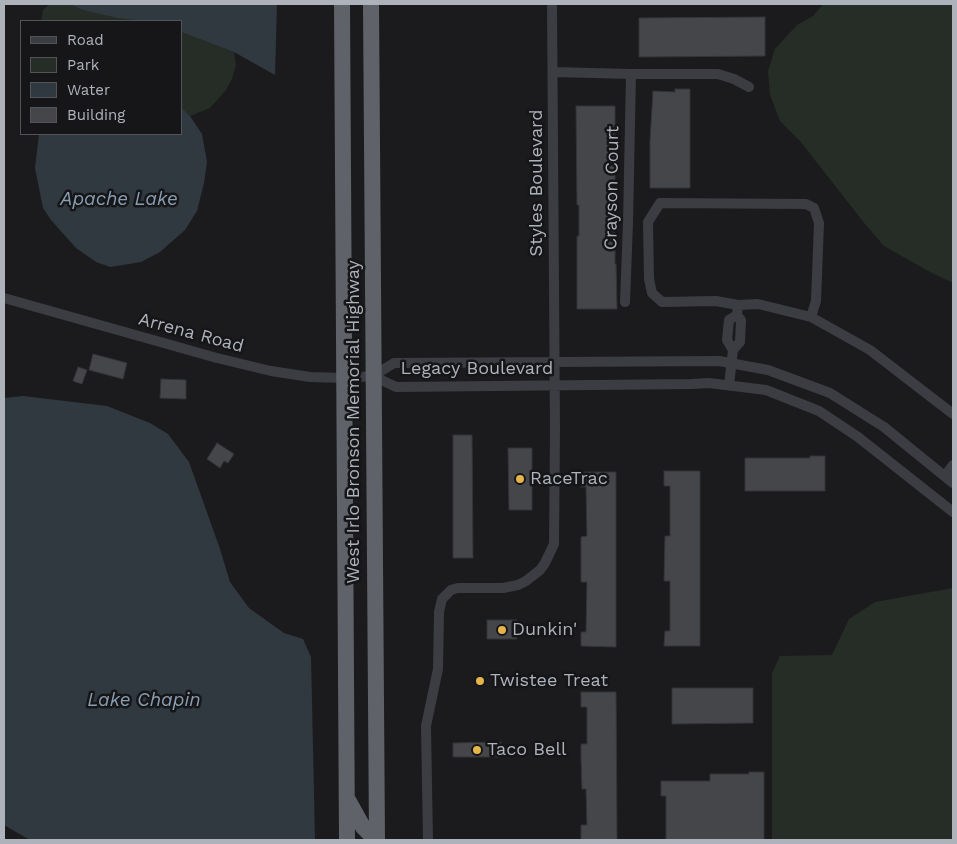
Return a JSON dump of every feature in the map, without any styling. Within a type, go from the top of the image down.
[{"type":"highway","name":"West Irlo Bronson Memorial Highway","points":[[342,4],[347,840]]},
{"type":"highway","name":"West Irlo Bronson Memorial Highway","points":[[371,4],[376,840]]},
{"type":"highway","points":[[347,798],[363,827],[376,840]]},
{"type":"street","name":"Styles Boulevard","points":[[428,840],[426,726],[438,670],[440,605],[442,599],[446,594],[458,588],[503,588],[518,585],[533,577],[545,563],[554,544],[552,4]]},
{"type":"street","points":[[553,72],[718,74],[734,79],[749,87]]},
{"type":"street","name":"Crayson Court","points":[[625,302],[631,74]]},
{"type":"street","points":[[811,317],[816,301],[819,223],[814,208],[806,204],[660,203],[648,222],[649,279],[652,293],[662,302],[716,301],[737,310],[758,304],[811,317],[870,350],[953,414]]},
{"type":"street","name":"Arrena Road","points":[[4,298],[217,358],[271,371],[310,378],[374,376]]},
{"type":"street","points":[[729,385],[733,350],[740,342],[741,320],[737,310]]},
{"type":"street","name":"Legacy Boulevard","points":[[374,376],[394,363],[554,361],[719,361],[731,363],[768,370],[830,393],[884,427],[949,479]]},
{"type":"street","name":"Legacy Boulevard","points":[[374,376],[396,387],[709,383],[766,390],[819,411],[858,437],[953,512]]},
{"type":"street","points":[[949,479],[953,465]]},
{"type":"green space","points":[[49,4],[69,4],[83,10],[138,20],[41,20],[43,10]]},
{"type":"green space","points":[[823,4],[953,4],[953,283],[884,246],[800,141],[780,121],[770,95],[768,71],[775,49],[797,25],[813,16]]},
{"type":"green space","points":[[182,32],[234,52],[236,65],[226,90],[210,108],[190,116],[182,108]]},
{"type":"green space","points":[[953,588],[953,840],[772,840],[772,673],[780,656],[832,655],[849,619],[875,602]]},
{"type":"water","points":[[69,4],[277,4],[275,75],[234,52],[182,32],[182,20],[135,20],[83,10]]},
{"type":"water","name":"Apache Lake","points":[[182,108],[202,134],[207,162],[197,211],[185,230],[160,252],[141,262],[110,267],[96,262],[76,248],[51,220],[43,208],[35,168],[39,135],[182,135]]},
{"type":"water","name":"Lake Chapin","points":[[23,396],[107,406],[150,423],[168,434],[189,462],[230,582],[249,608],[284,633],[303,639],[311,657],[315,840],[30,840],[4,825],[4,398]]},
{"type":"building","points":[[765,17],[765,56],[639,57],[639,18]]},
{"type":"building","points":[[675,89],[690,89],[690,188],[650,188],[653,91],[675,92]]},
{"type":"building","points":[[576,106],[615,106],[615,264],[617,309],[577,309],[579,205],[577,205]]},
{"type":"building","points":[[93,354],[127,363],[123,379],[89,370]]},
{"type":"building","points":[[78,367],[87,370],[82,384],[73,381]]},
{"type":"building","points":[[161,379],[186,380],[186,399],[160,398]]},
{"type":"building","points":[[453,435],[472,435],[473,558],[453,558]]},
{"type":"building","points":[[217,443],[234,454],[228,463],[224,461],[220,468],[207,459]]},
{"type":"building","name":"RaceTrac","points":[[508,448],[532,448],[532,510],[509,510]]},
{"type":"building","points":[[810,456],[825,456],[825,491],[745,491],[745,458],[810,458]]},
{"type":"building","points":[[664,471],[700,471],[700,646],[664,646],[665,631],[670,631],[670,581],[664,581],[665,536],[670,536],[670,486],[664,486]]},
{"type":"building","points":[[581,472],[616,472],[616,647],[581,646],[581,632],[586,632],[587,582],[581,582],[581,537],[587,536],[586,487],[581,487]]},
{"type":"building","name":"Dunkin'","points":[[487,620],[517,620],[517,639],[487,639]]},
{"type":"building","points":[[672,688],[753,688],[753,723],[672,724]]},
{"type":"building","points":[[581,692],[616,692],[617,840],[581,840],[581,825],[587,825],[586,789],[582,789],[581,744],[587,744],[587,707],[581,707]]},
{"type":"building","name":"Taco Bell","points":[[501,742],[501,757],[453,757],[453,743]]},
{"type":"building","points":[[749,772],[764,772],[764,840],[666,840],[666,796],[661,796],[661,781],[710,781],[710,774],[749,774]]},
{"type":"place","name":"RaceTrac","points":[[520,479]]},
{"type":"place","name":"Dunkin'","points":[[502,630]]},
{"type":"place","name":"Twistee Treat","points":[[480,681]]},
{"type":"place","name":"Taco Bell","points":[[477,750]]}]
